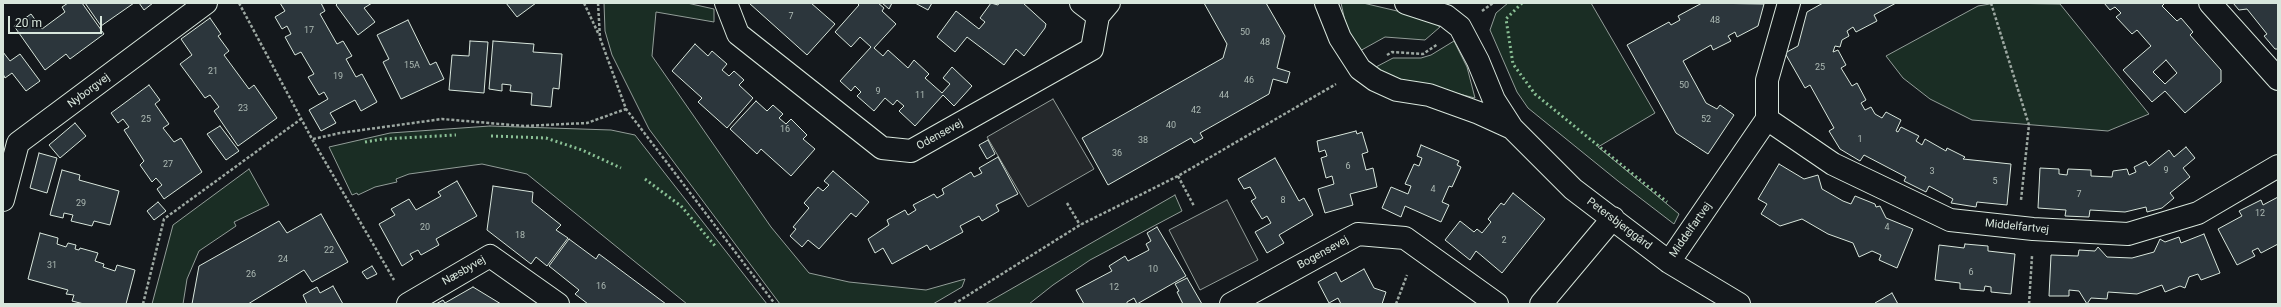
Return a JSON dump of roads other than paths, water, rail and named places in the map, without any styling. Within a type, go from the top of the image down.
[{"type":"street","name":"Nyborgvej","points":[[3,200],[18,143],[206,3]]},
{"type":"street","name":"Odensevej","points":[[726,3],[738,34],[882,148],[911,151],[1092,49],[1103,10],[1081,3]]},
{"type":"street","name":"Petersbjerggård","points":[[1326,3],[1340,38],[1360,69],[1375,80],[1397,90],[1429,95],[1479,113],[1512,128]]},
{"type":"street","name":"Petersbjerggård","points":[[1406,3],[1446,16],[1460,27],[1478,61],[1494,100],[1512,128],[1573,189],[1613,218],[1668,262],[1739,304]]},
{"type":"street","points":[[1767,119],[1767,80],[1789,3]]},
{"type":"street","points":[[2210,3],[2278,79]]},
{"type":"street","name":"Middelfartvej","points":[[1668,262],[1767,119],[1834,164],[1950,220],[2026,228],[2128,234],[2198,212],[2278,166]]},
{"type":"street","points":[[1541,304],[1613,218]]},
{"type":"street","name":"Bogensevej","points":[[1231,304],[1358,234],[1405,238],[1497,304]]},
{"type":"street","name":"Næsbyvej","points":[[408,304],[490,256],[558,304]]}]
